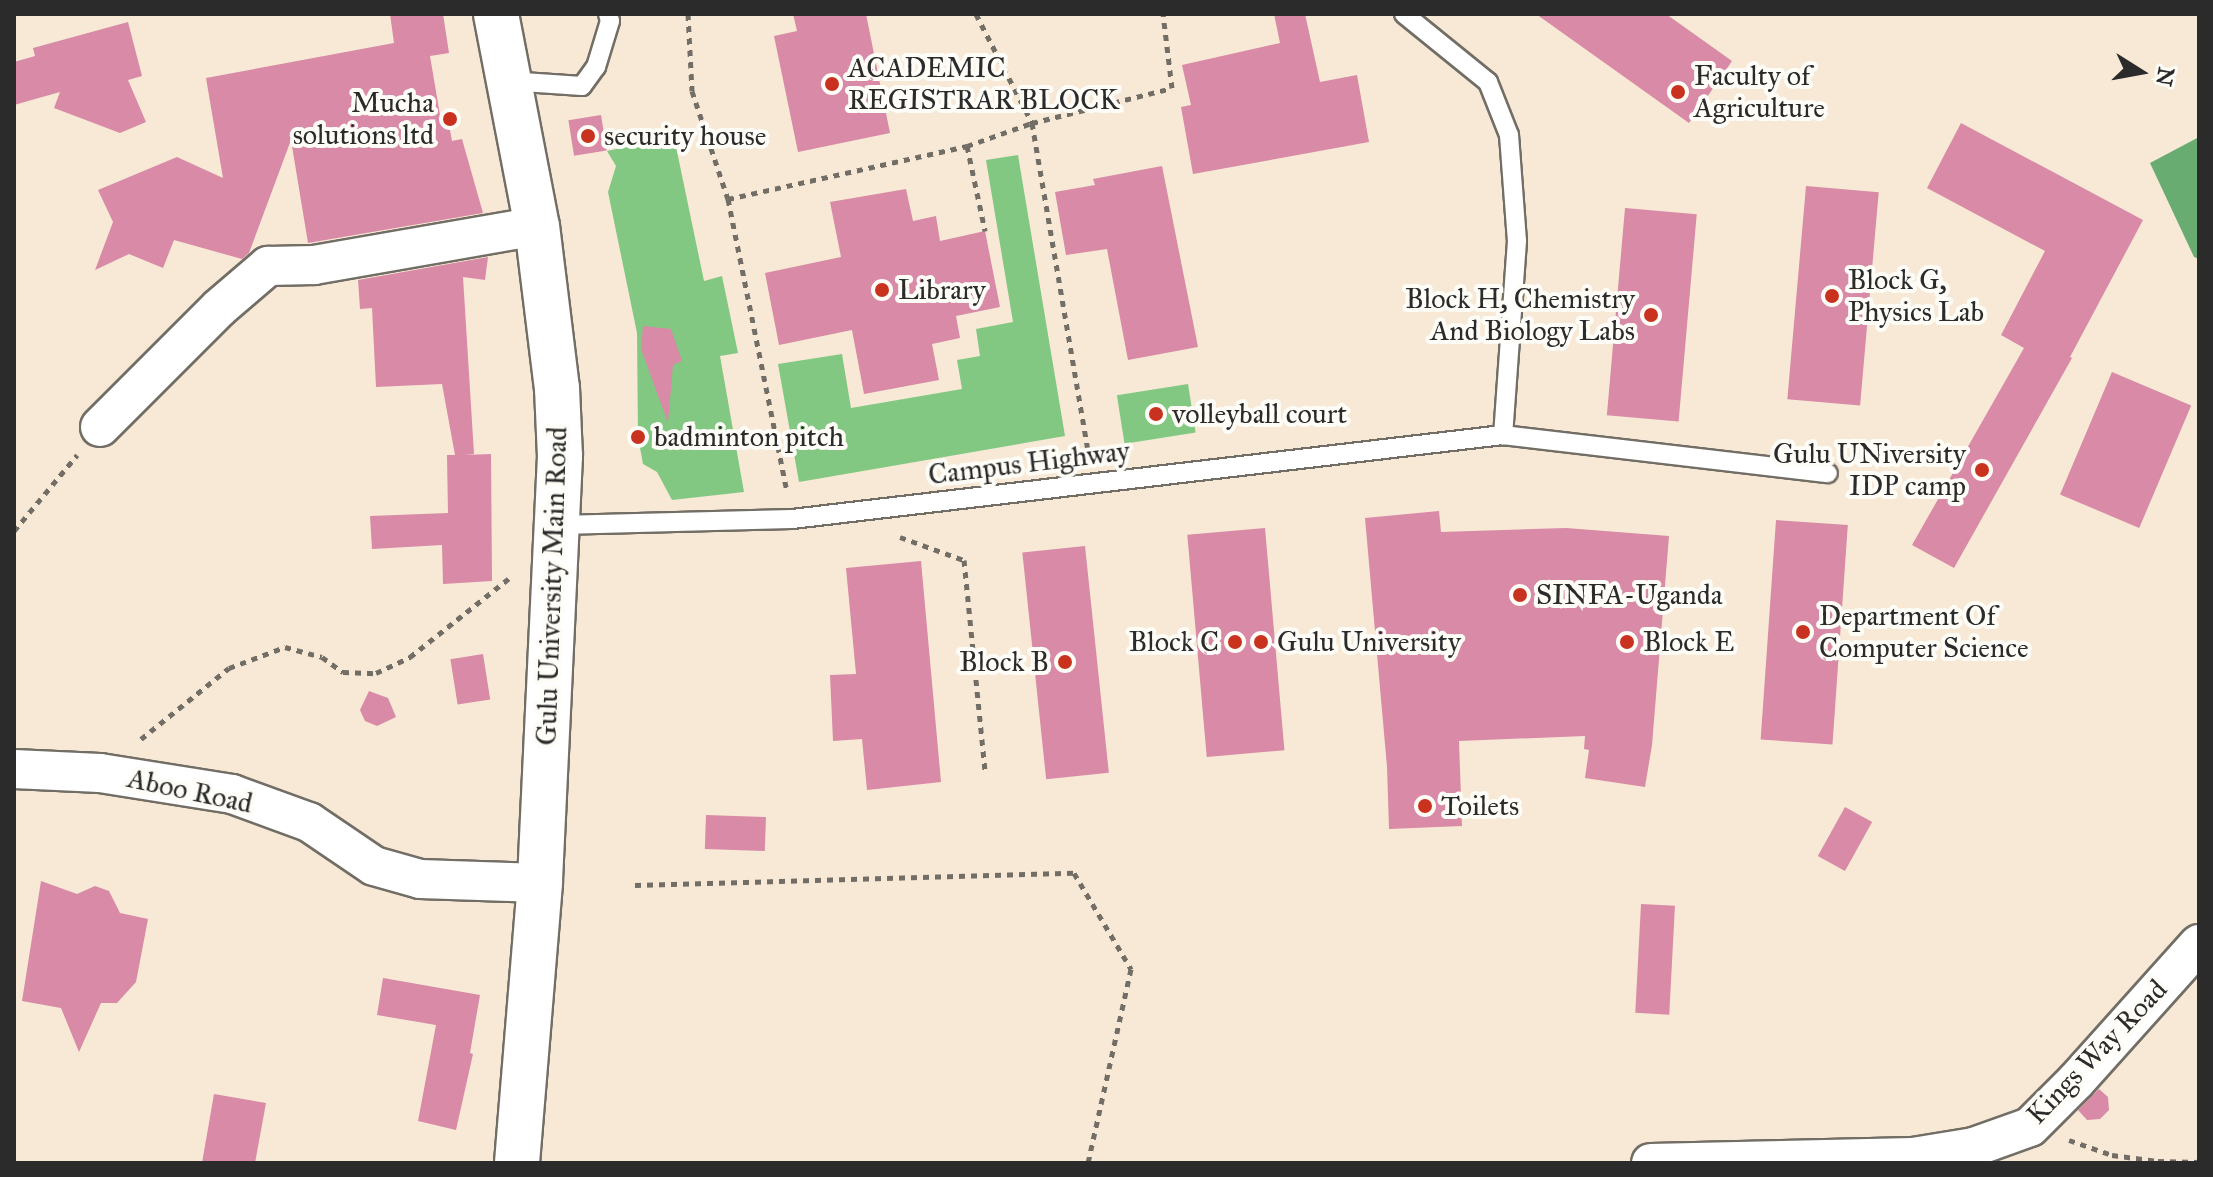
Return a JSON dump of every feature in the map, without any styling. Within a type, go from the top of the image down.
[{"type":"street","name":"Gulu University Main Road","points":[[496,14],[537,226],[557,388],[559,525],[540,883],[517,1163]]},
{"type":"street","points":[[100,427],[219,308],[268,266],[314,265],[537,226]]},
{"type":"street","name":"Aboo Road","points":[[14,769],[100,773],[232,794],[309,822],[374,866],[420,879],[540,883]]},
{"type":"street","name":"Kings Way Road","points":[[1651,1163],[1913,1157],[1974,1147],[2030,1127],[2076,1081],[2199,944]]},
{"type":"lane","points":[[508,81],[582,86],[596,67],[610,21],[608,14]]},
{"type":"lane","points":[[1404,14],[1488,82],[1509,135],[1517,241],[1503,435]]},
{"type":"lane","name":"Campus Highway","points":[[559,525],[792,519],[1503,435],[1828,473]]},
{"type":"path","points":[[688,14],[692,91],[728,199],[792,519]]},
{"type":"path","points":[[976,14],[1032,123],[1093,484]]},
{"type":"path","points":[[728,199],[967,146],[1032,123],[1172,88],[1163,14]]},
{"type":"path","points":[[967,146],[985,231]]},
{"type":"path","points":[[14,531],[100,427]]},
{"type":"path","points":[[837,514],[964,560],[985,770]]},
{"type":"path","points":[[100,773],[229,668],[285,647],[322,657],[343,672],[376,673],[410,657],[516,573]]},
{"type":"path","points":[[635,885],[1074,873],[1131,969],[1088,1163]]},
{"type":"path","points":[[2030,1127],[2112,1155],[2199,1162]]},
{"type":"green space","points":[[674,137],[704,281],[722,276],[738,353],[720,356],[744,492],[672,500],[657,472],[643,464],[638,437],[637,333],[608,192],[616,166],[607,151]]},
{"type":"green space","points":[[2199,137],[2199,259],[2194,257],[2150,163]]},
{"type":"green space","points":[[1018,155],[1065,436],[799,482],[778,364],[842,354],[851,408],[962,389],[957,360],[980,356],[976,329],[1013,322],[986,160]]},
{"type":"green space","name":"volleyball court","points":[[1188,384],[1196,432],[1125,444],[1117,395]]},
{"type":"building","points":[[390,14],[443,14],[449,53],[430,56],[440,115],[447,114],[452,141],[462,139],[483,213],[308,243],[291,140],[249,253],[242,259],[174,240],[163,268],[129,254],[95,270],[113,222],[98,190],[177,157],[223,178],[206,78],[394,43]]},
{"type":"building","name":"ACADEMIC REGISTRAR BLOCK","points":[[793,14],[866,14],[890,133],[798,152],[774,36],[797,31]]},
{"type":"building","points":[[1274,14],[1305,14],[1320,82],[1357,75],[1369,142],[1193,174],[1181,107],[1191,105],[1182,65],[1280,43]]},
{"type":"building","name":"Faculty of Agriculture","points":[[1536,14],[1666,14],[1732,61],[1689,123]]},
{"type":"building","points":[[128,22],[142,76],[128,80],[146,122],[120,133],[54,108],[60,92],[14,105],[14,62],[35,56],[33,48]]},
{"type":"building","name":"security house","points":[[601,115],[607,151],[574,156],[568,120]]},
{"type":"building","points":[[1961,123],[2143,220],[2072,358],[1954,568],[1912,545],[2024,348],[2001,335],[2045,251],[1927,188]]},
{"type":"building","points":[[1162,166],[1198,347],[1128,360],[1107,249],[1066,255],[1055,192],[1095,185],[1093,179]]},
{"type":"building","name":"Block G, Physics Lab","points":[[1806,186],[1879,192],[1860,406],[1787,399]]},
{"type":"building","name":"Library","points":[[906,189],[913,221],[936,216],[940,241],[985,231],[1000,307],[956,316],[960,338],[932,344],[939,380],[864,394],[852,330],[779,345],[765,273],[841,257],[830,202]]},
{"type":"building","name":"Block H, Chemistry And Biology Labs","points":[[1625,208],[1697,214],[1679,421],[1607,415]]},
{"type":"building","points":[[488,257],[485,280],[463,277],[474,454],[464,455],[491,454],[492,581],[443,584],[442,545],[372,549],[370,516],[448,513],[447,455],[455,455],[442,384],[376,387],[372,308],[360,309],[358,280]]},
{"type":"building","points":[[643,326],[671,329],[682,361],[673,365],[668,423],[641,349]]},
{"type":"building","points":[[2112,372],[2191,406],[2139,528],[2060,494]]},
{"type":"building","points":[[1439,511],[1441,532],[1566,528],[1669,536],[1652,745],[1645,787],[1585,778],[1589,750],[1584,749],[1585,736],[1459,741],[1462,826],[1389,829],[1387,767],[1365,518]]},
{"type":"building","name":"Department Of Computer Science","points":[[1776,520],[1848,525],[1832,744],[1761,739]]},
{"type":"building","name":"Block C","points":[[1265,528],[1284,750],[1207,757],[1187,535]]},
{"type":"building","name":"Block B","points":[[1085,546],[1109,773],[1046,779],[1022,553]]},
{"type":"building","points":[[921,561],[941,782],[867,790],[862,739],[833,741],[830,675],[856,674],[846,568]]},
{"type":"building","points":[[483,654],[490,699],[458,705],[450,659]]},
{"type":"building","points":[[369,691],[388,698],[396,717],[377,726],[365,721],[360,710]]},
{"type":"building","points":[[1845,807],[1872,822],[1845,871],[1818,856]]},
{"type":"building","points":[[706,815],[766,817],[765,851],[705,849]]},
{"type":"building","points":[[41,881],[77,894],[95,886],[109,891],[120,913],[148,919],[136,982],[117,1003],[101,1003],[79,1052],[61,1008],[22,1001]]},
{"type":"building","points":[[1641,904],[1675,906],[1669,1015],[1635,1013]]},
{"type":"building","points":[[383,978],[480,995],[470,1053],[473,1054],[456,1130],[418,1121],[436,1025],[377,1015]]},
{"type":"building","points":[[2099,1089],[2108,1097],[2109,1110],[2100,1119],[2087,1120],[2078,1110]]},
{"type":"building","points":[[214,1094],[266,1103],[255,1163],[202,1163]]},
{"type":"place","name":"ACADEMIC REGISTRAR BLOCK","points":[[832,84]]},
{"type":"place","name":"Faculty of Agriculture","points":[[1678,92]]},
{"type":"place","name":"Mucha solutions ltd","points":[[450,119]]},
{"type":"place","name":"security house","points":[[588,136]]},
{"type":"place","name":"Library","points":[[882,290]]},
{"type":"place","name":"Block G, Physics Lab","points":[[1832,296]]},
{"type":"place","name":"Block H, Chemistry And Biology Labs","points":[[1651,315]]},
{"type":"place","name":"volleyball court","points":[[1156,414]]},
{"type":"place","name":"badminton pitch","points":[[638,437]]},
{"type":"place","name":"Gulu UNiversity IDP camp","points":[[1982,470]]},
{"type":"place","name":"SINFA-Uganda","points":[[1520,595]]},
{"type":"place","name":"Department Of Computer Science","points":[[1803,632]]},
{"type":"place","name":"Block C","points":[[1235,642]]},
{"type":"place","name":"Gulu University","points":[[1261,642]]},
{"type":"place","name":"Block E","points":[[1627,642]]},
{"type":"place","name":"Block B","points":[[1065,662]]},
{"type":"place","name":"Toilets","points":[[1425,806]]}]
